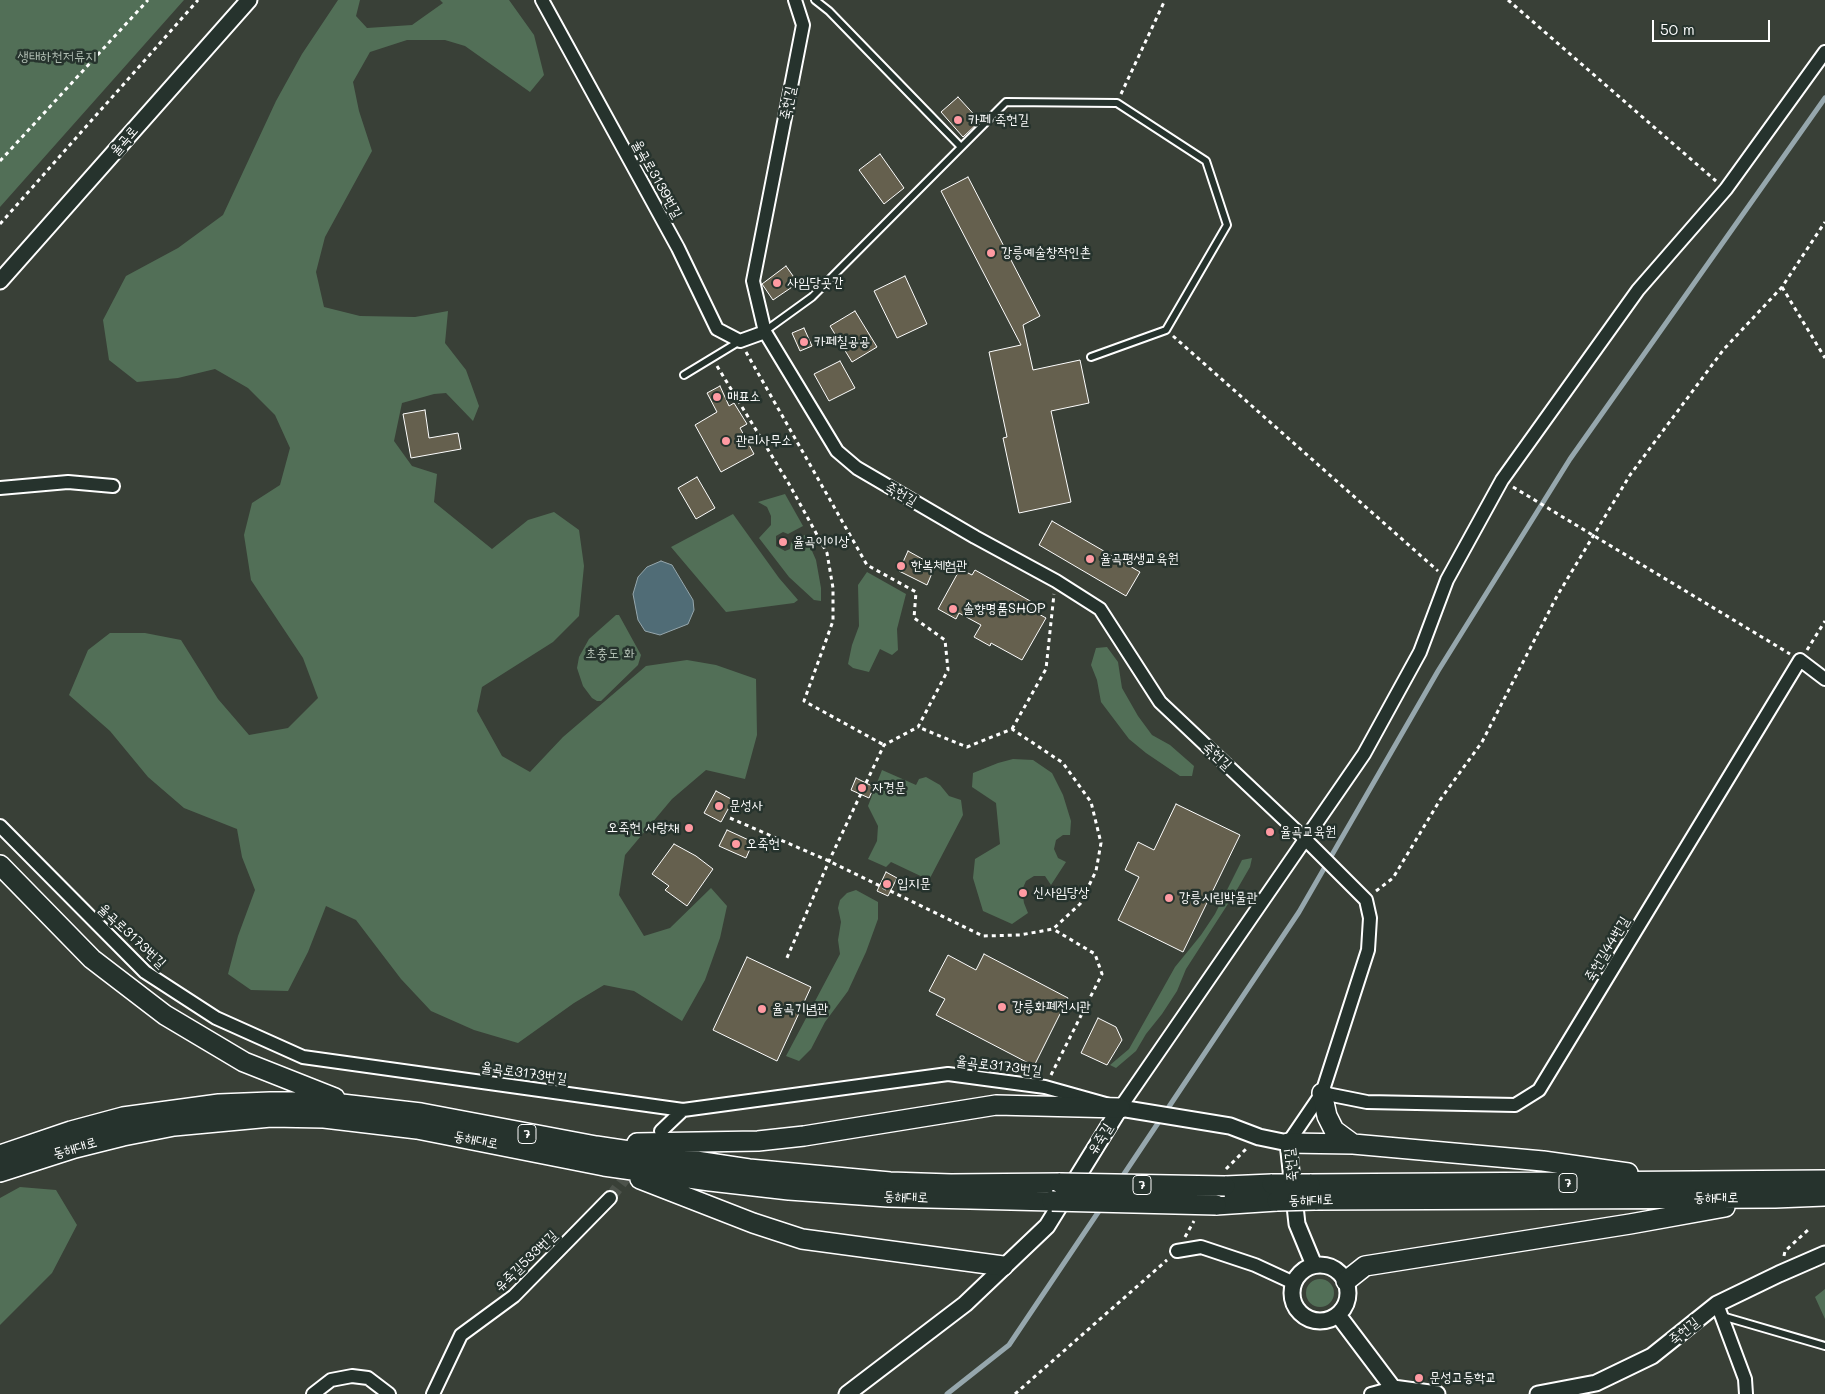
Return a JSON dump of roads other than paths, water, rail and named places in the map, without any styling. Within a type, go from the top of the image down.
[{"type":"main road","points":[[0,865],[92,959],[165,1015],[244,1062],[354,1105]]},
{"type":"main road","points":[[1322,1093],[1327,1116],[1334,1130],[1353,1144]]},
{"type":"main road","name":"동해대로","points":[[0,1155],[71,1131],[123,1118],[219,1104],[324,1102],[421,1113],[576,1143],[749,1169],[890,1182],[951,1184],[1222,1180],[1275,1192]]},
{"type":"main road","points":[[576,1143],[758,1141],[850,1130],[996,1105],[1120,1108]]},
{"type":"main road","name":"동해대로","points":[[0,1172],[75,1148],[123,1136],[174,1126],[271,1117],[324,1118],[417,1129],[604,1166],[710,1181],[789,1190],[888,1197],[1216,1205],[1275,1192],[1775,1198],[1825,1196]]},
{"type":"main road","points":[[1288,1143],[1353,1144],[1543,1161],[1694,1182]]},
{"type":"main road","points":[[604,1166],[753,1223],[802,1239],[1003,1266]]},
{"type":"main road","name":"동해대로","points":[[1313,1192],[1825,1180]]},
{"type":"main road","points":[[1346,1281],[1365,1266],[1630,1224],[1775,1198]]},
{"type":"street","name":"율곡로","points":[[0,281],[249,0]]},
{"type":"street","name":"율곡로3139번길","points":[[542,0],[678,248],[717,329],[740,342]]},
{"type":"street","name":"죽헌길","points":[[796,0],[803,25],[754,281],[764,332],[837,451],[857,468],[975,537],[1056,581],[1100,609],[1160,702],[1305,839],[1366,900],[1370,918],[1368,950],[1322,1093],[1288,1143],[1297,1224],[1314,1265]]},
{"type":"street","name":"유죽길","points":[[847,1394],[965,1304],[1046,1226],[1120,1108],[1368,746],[1420,652],[1447,580],[1502,480],[1638,290],[1726,189],[1825,52]]},
{"type":"street","points":[[740,342],[764,332]]},
{"type":"street","points":[[0,488],[68,482],[113,486]]},
{"type":"street","name":"죽헌길44번길","points":[[1322,1093],[1367,1102],[1515,1105],[1539,1090],[1800,660],[1823,675]]},
{"type":"street","name":"율곡로3173번길","points":[[0,826],[145,972],[216,1018],[303,1057],[683,1110],[948,1074],[1045,1087],[1120,1108]]},
{"type":"street","points":[[1120,1108],[1230,1126],[1260,1137],[1288,1143]]},
{"type":"street","points":[[661,1131],[683,1110]]},
{"type":"street","name":"유죽길533번길","points":[[433,1394],[461,1335],[514,1296],[610,1198]]},
{"type":"street","points":[[1177,1250],[1200,1247],[1255,1266],[1294,1284]]},
{"type":"street","name":"죽헌길","points":[[1538,1394],[1596,1383],[1652,1356],[1720,1310],[1779,1274],[1825,1254]]},
{"type":"street","points":[[1324,1264],[1333,1267],[1341,1273],[1346,1281],[1349,1291],[1348,1300],[1338,1316],[1330,1320],[1322,1322],[1312,1321],[1304,1317],[1293,1302],[1294,1284],[1298,1275],[1305,1268],[1324,1264]]},
{"type":"street","points":[[1720,1310],[1745,1379],[1746,1394]]},
{"type":"street","points":[[1338,1316],[1393,1388]]},
{"type":"street","points":[[313,1394],[331,1380],[352,1376],[368,1378],[388,1394]]},
{"type":"street","points":[[1371,1394],[1393,1388],[1437,1394]]},
{"type":"lane","points":[[815,0],[829,11],[961,147]]},
{"type":"lane","points":[[764,332],[812,297],[1006,102],[1117,103],[1206,162],[1227,225],[1166,330],[1091,357]]},
{"type":"lane","points":[[684,376],[740,342]]},
{"type":"lane","points":[[1720,1310],[1825,1346]]},
{"type":"water","points":[[661,561],[672,565],[693,600],[694,610],[688,624],[660,635],[645,631],[638,620],[633,594],[638,577],[647,567]]},
{"type":"waterway","points":[[1120,1180],[1299,912],[1438,671],[1570,459],[1825,98]]},
{"type":"waterway","points":[[947,1394],[1009,1345],[1101,1208]]},
{"type":"tunnel","points":[[610,1198],[634,1166]]},
{"type":"place","name":"카페 죽헌길","points":[[958,120]]},
{"type":"place","name":"강릉예술창작인촌","points":[[991,253]]},
{"type":"place","name":"사임당곳간","points":[[777,283]]},
{"type":"place","name":"카페칠공공","points":[[804,342]]},
{"type":"place","name":"매표소","points":[[717,397]]},
{"type":"place","name":"관리사무소","points":[[726,441]]},
{"type":"place","name":"율곡이이상","points":[[783,542]]},
{"type":"place","name":"율곡평생교육원","points":[[1090,559]]},
{"type":"place","name":"한복체험관","points":[[901,566]]},
{"type":"place","name":"솔향명품SHOP","points":[[953,609]]},
{"type":"place","name":"자경문","points":[[862,788]]},
{"type":"place","name":"문성사","points":[[719,806]]},
{"type":"place","name":"오죽헌 사랑채","points":[[689,828]]},
{"type":"place","name":"율곡교육원","points":[[1270,832]]},
{"type":"place","name":"오죽헌","points":[[736,844]]},
{"type":"place","name":"입지문","points":[[887,884]]},
{"type":"place","name":"신사임당상","points":[[1023,893]]},
{"type":"place","name":"강릉시립박물관","points":[[1169,898]]},
{"type":"place","name":"강릉화폐전시관","points":[[1002,1007]]},
{"type":"place","name":"율곡기념관","points":[[762,1009]]},
{"type":"place","name":"문성고등학교","points":[[1419,1378]]},
{"type":"park label","name":"생태하천저류지","points":[[57,57]]},
{"type":"park label","name":"초충도 화","points":[[610,654]]}]
